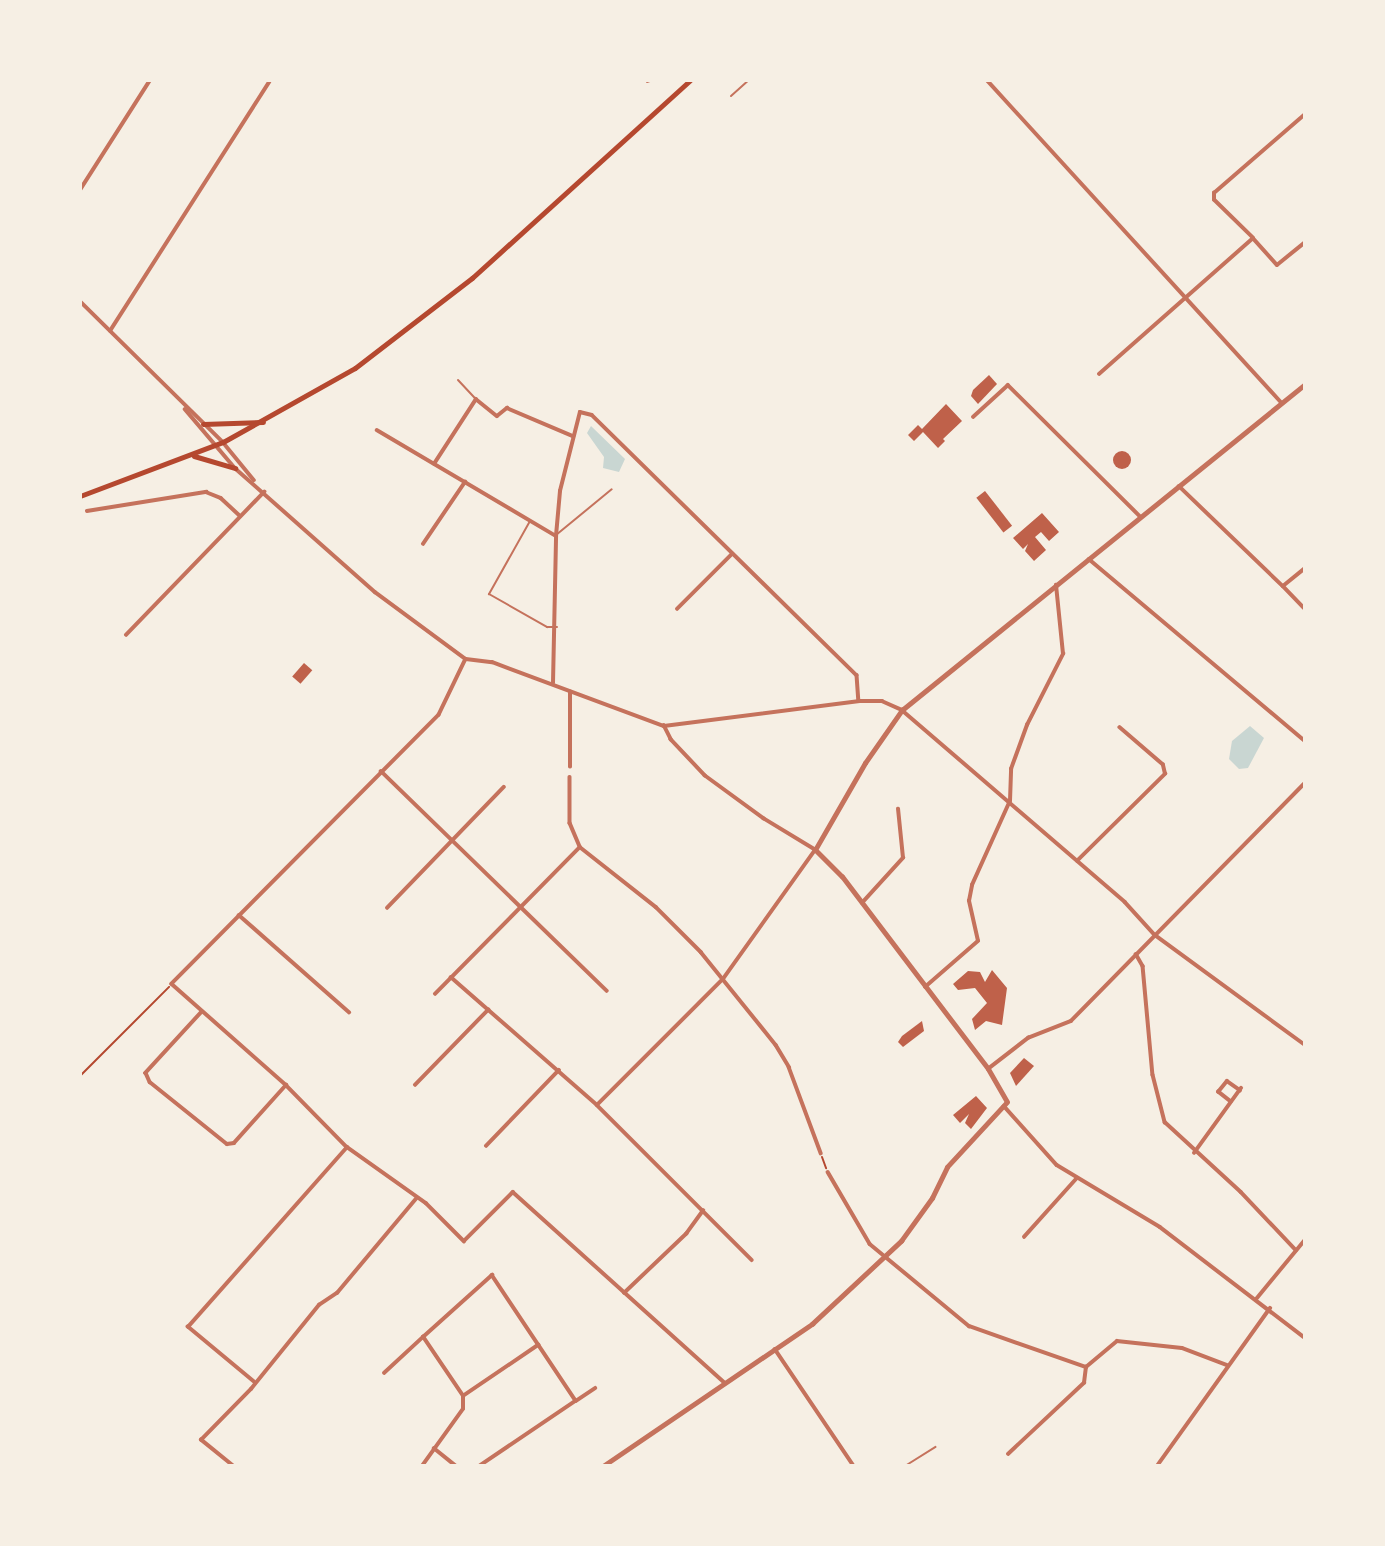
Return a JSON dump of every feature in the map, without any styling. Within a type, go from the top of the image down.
[{"type":"main road","points":[[80,496],[194,456],[263,422],[335,381],[416,324],[690,80]]},
{"type":"main road","points":[[203,424],[263,422]]},
{"type":"main road","points":[[194,456],[235,468]]},
{"type":"street","points":[[80,190],[150,80]]},
{"type":"street","points":[[987,80],[1282,403]]},
{"type":"street","points":[[110,331],[269,82]]},
{"type":"street","points":[[1304,115],[1214,193],[1214,200],[1277,265],[1304,243]]},
{"type":"street","points":[[1099,374],[1253,238]]},
{"type":"street","points":[[80,301],[185,409],[223,442],[257,486]]},
{"type":"street","points":[[973,417],[1008,385],[1141,517]]},
{"type":"street","points":[[597,1105],[723,979],[815,850],[864,763],[902,710],[1304,385]]},
{"type":"street","points":[[434,464],[476,399],[496,416],[507,408],[573,436]]},
{"type":"street","points":[[185,409],[213,447],[235,468],[375,592],[466,659],[492,662],[664,726],[859,701],[882,701],[902,710],[1125,902],[1155,935],[1304,1044]]},
{"type":"street","points":[[553,684],[557,627],[555,536],[573,436],[580,412],[592,415],[856,675],[859,701]]},
{"type":"street","points":[[377,430],[555,536]]},
{"type":"street","points":[[423,544],[465,482]]},
{"type":"street","points":[[1179,486],[1304,608]]},
{"type":"street","points":[[87,511],[206,492],[221,498],[240,516]]},
{"type":"street","points":[[126,635],[264,492]]},
{"type":"street","points":[[677,609],[732,554]]},
{"type":"street","points":[[1089,559],[1304,740]]},
{"type":"street","points":[[1283,586],[1304,569]]},
{"type":"street","points":[[925,987],[978,941],[969,901],[972,885],[1010,802],[1011,769],[1027,725],[1063,654],[1056,585]]},
{"type":"street","points":[[466,659],[439,715],[172,984],[286,1085],[348,1147],[359,1151],[464,1241],[513,1192],[725,1383]]},
{"type":"street","points":[[570,692],[570,767]]},
{"type":"street","points":[[603,1465],[812,1324],[885,1257],[916,1223],[951,1161],[1004,1106],[1007,1095],[862,903],[815,850],[705,776],[671,740],[664,726]]},
{"type":"street","points":[[1077,861],[1165,774],[1163,765],[1120,728]]},
{"type":"street","points":[[381,771],[607,991]]},
{"type":"street","points":[[570,777],[570,823],[580,847],[656,907],[723,979],[789,1067],[821,1153]]},
{"type":"street","points":[[988,1069],[1028,1038],[1071,1021],[1304,784]]},
{"type":"street","points":[[387,908],[504,787]]},
{"type":"street","points":[[862,903],[902,858],[898,809]]},
{"type":"street","points":[[435,993],[580,847]]},
{"type":"street","points":[[239,915],[349,1012]]},
{"type":"street","points":[[1136,954],[1143,966],[1160,1106],[1165,1122],[1194,1153],[1241,1192],[1296,1250]]},
{"type":"street","points":[[452,977],[597,1105],[752,1261]]},
{"type":"street","points":[[415,1084],[488,1010]]},
{"type":"street","points":[[202,1012],[146,1073],[149,1082],[227,1144],[234,1143],[286,1085]]},
{"type":"street","points":[[486,1146],[559,1070]]},
{"type":"street","points":[[1194,1153],[1231,1102],[1240,1089],[1227,1081],[1218,1092],[1231,1102]]},
{"type":"street","points":[[1004,1106],[1057,1165],[1160,1227],[1257,1298],[1304,1337]]},
{"type":"street","points":[[254,1381],[188,1327],[348,1147]]},
{"type":"street","points":[[828,1172],[850,1216],[885,1257],[969,1326],[1086,1367]]},
{"type":"street","points":[[1024,1237],[1077,1178]]},
{"type":"street","points":[[233,1465],[201,1440],[416,1199]]},
{"type":"street","points":[[624,1293],[704,1212]]},
{"type":"street","points":[[1257,1298],[1304,1241]]},
{"type":"street","points":[[384,1373],[492,1275],[576,1401]]},
{"type":"street","points":[[1157,1465],[1270,1308]]},
{"type":"street","points":[[422,1465],[463,1409],[463,1396],[423,1337]]},
{"type":"street","points":[[1008,1454],[1084,1383],[1086,1367],[1117,1340],[1182,1348],[1227,1365]]},
{"type":"street","points":[[463,1396],[538,1345]]},
{"type":"street","points":[[775,1349],[854,1465]]},
{"type":"street","points":[[480,1465],[595,1388]]},
{"type":"street","points":[[434,1448],[456,1465]]},
{"type":"lane","points":[[647,82],[653,80]]},
{"type":"lane","points":[[731,96],[749,80]]},
{"type":"lane","points":[[458,380],[476,399]]},
{"type":"lane","points":[[555,536],[611,489]]},
{"type":"lane","points":[[530,520],[489,594],[547,628],[557,627]]},
{"type":"lane","points":[[905,1465],[935,1447]]},
{"type":"path","points":[[80,1076],[172,984]]},
{"type":"path","points":[[821,1153],[828,1172]]},
{"type":"shaded area","points":[[591,426],[625,459],[619,472],[603,468],[604,457],[587,433]]},
{"type":"shaded area","points":[[1250,726],[1264,738],[1248,768],[1239,769],[1229,759],[1232,741]]},
{"type":"building","points":[[989,375],[997,384],[978,404],[971,396],[973,390]]},
{"type":"building","points":[[946,404],[962,421],[943,439],[945,441],[938,448],[923,432],[914,441],[908,435],[918,425],[922,429]]},
{"type":"building","points":[[1118,451],[1126,451],[1131,460],[1129,467],[1118,469],[1113,464],[1113,456]]},
{"type":"building","points":[[985,491],[1012,526],[1003,532],[976,498]]},
{"type":"building","points":[[1042,513],[1059,532],[1049,541],[1041,532],[1035,537],[1046,550],[1034,561],[1025,551],[1028,544],[1023,549],[1013,538]]},
{"type":"building","points":[[304,663],[312,670],[300,684],[292,677]]},
{"type":"building","points":[[992,970],[1007,988],[1002,1025],[986,1021],[975,1030],[972,1019],[987,1003],[975,988],[958,990],[953,984],[968,971],[980,972],[985,982]]},
{"type":"building","points":[[922,1021],[924,1031],[903,1047],[898,1042],[902,1036]]},
{"type":"building","points":[[1024,1058],[1034,1066],[1016,1086],[1010,1073]]},
{"type":"building","points":[[976,1096],[987,1108],[971,1129],[965,1123],[969,1114],[960,1123],[953,1115]]}]
